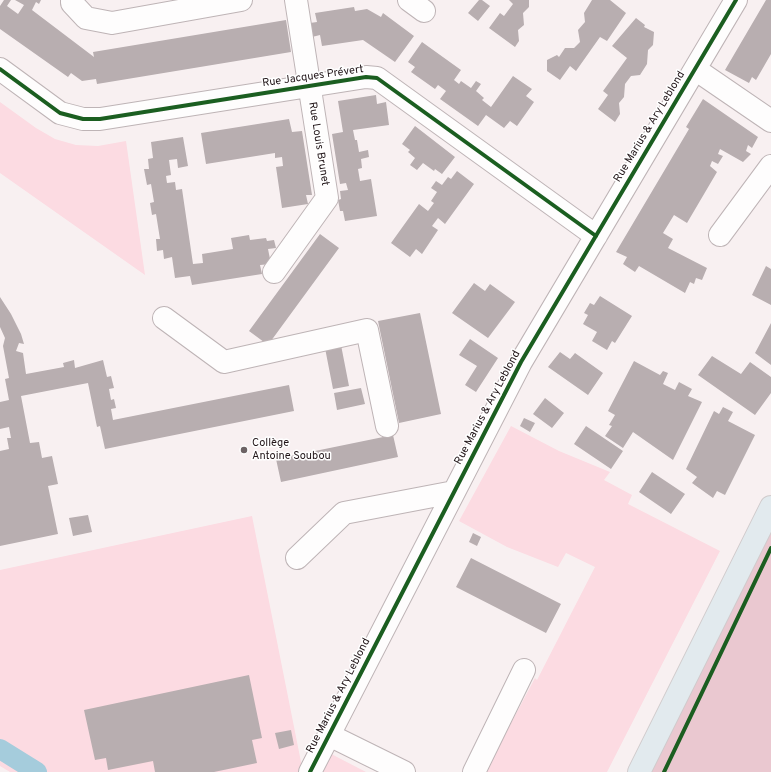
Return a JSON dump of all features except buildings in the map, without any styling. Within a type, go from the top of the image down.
[{"type":"main road","points":[[639,772],[771,507]]},
{"type":"street","points":[[72,0],[72,3],[86,18],[112,23],[242,0]]},
{"type":"street","name":"Rue Louis Brunet","points":[[274,272],[326,198],[296,0]]},
{"type":"street","name":"Rue Marius & Ary Leblond","points":[[310,772],[521,362],[736,0]]},
{"type":"street","name":"Rue Jacques Prévert","points":[[0,69],[60,113],[83,119],[100,119],[366,77],[377,78],[596,236]]},
{"type":"street","points":[[695,69],[771,121]]},
{"type":"street","points":[[720,235],[771,166]]},
{"type":"street","points":[[164,318],[224,362],[367,330],[387,426]]},
{"type":"street","points":[[297,558],[344,513],[454,492]]},
{"type":"street","points":[[474,772],[524,670]]},
{"type":"street","points":[[329,736],[404,772]]},
{"type":"shaded area","points":[[0,102],[36,128],[55,139],[76,145],[98,146],[126,141],[145,275],[0,173]]},
{"type":"shaded area","points":[[511,426],[559,451],[610,472],[604,480],[632,495],[628,504],[720,551],[607,772],[485,772],[535,678],[537,680],[595,567],[566,553],[558,567],[507,547],[459,521]]},
{"type":"shaded area","points":[[771,507],[771,772],[639,772]]},
{"type":"shaded area","points":[[252,516],[303,772],[10,772],[0,766],[0,570]]},
{"type":"shaded area","points":[[322,749],[337,757],[366,772],[310,772]]},
{"type":"waterway","points":[[0,749],[37,772]]},
{"type":"cycle path","points":[[310,772],[521,362],[736,0]]},
{"type":"cycle path","points":[[0,69],[60,113],[83,119],[100,119],[366,77],[377,78],[596,236]]},
{"type":"cycle path","points":[[664,772],[771,548]]},
{"type":"place","name":"Collège Antoine Soubou","points":[[244,450]]}]
